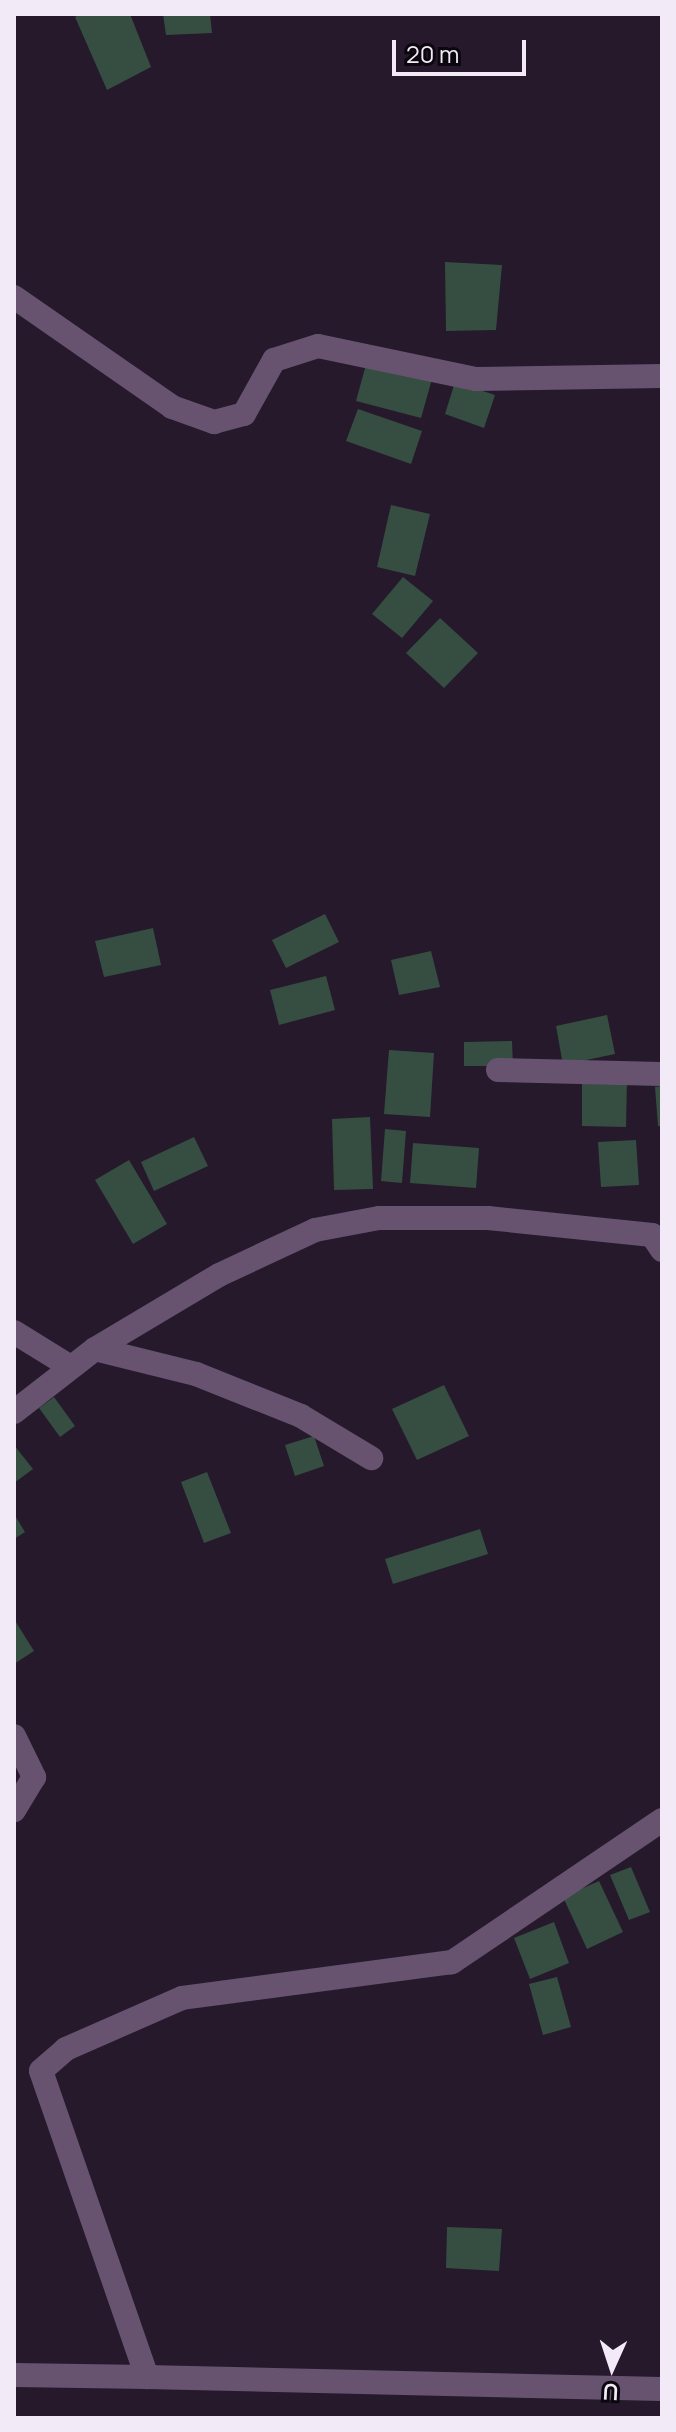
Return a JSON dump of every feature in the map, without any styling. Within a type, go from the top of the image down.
[{"type":"street","points":[[14,297],[172,407],[214,422],[244,414],[274,360],[318,346],[476,379],[662,376]]},
{"type":"street","points":[[498,1070],[662,1074]]},
{"type":"street","points":[[14,1412],[69,1366],[95,1349],[219,1275],[315,1230],[431,1216],[659,1238]]},
{"type":"street","points":[[14,1332],[69,1366]]},
{"type":"street","points":[[95,1349],[222,1385],[301,1416],[371,1458]]},
{"type":"street","points":[[14,1736],[34,1777],[14,1810]]},
{"type":"street","points":[[147,2377],[41,2071],[66,2049],[182,1998],[452,1962],[662,1820]]},
{"type":"street","points":[[14,2375],[662,2389]]},
{"type":"building","points":[[81,14],[130,14],[151,67],[107,90],[75,17]]},
{"type":"building","points":[[163,14],[210,14],[212,33],[166,35]]},
{"type":"building","points":[[445,262],[502,265],[496,330],[446,331]]},
{"type":"building","points":[[367,361],[432,379],[421,418],[356,401]]},
{"type":"building","points":[[455,382],[495,395],[484,428],[445,414]]},
{"type":"building","points":[[358,409],[422,431],[411,464],[346,441]]},
{"type":"building","points":[[391,505],[430,514],[415,576],[377,567]]},
{"type":"building","points":[[403,577],[433,601],[402,638],[372,614]]},
{"type":"building","points":[[440,618],[478,653],[444,688],[406,653]]},
{"type":"building","points":[[325,914],[339,942],[286,968],[272,940]]},
{"type":"building","points":[[153,928],[161,965],[104,977],[95,941]]},
{"type":"building","points":[[431,951],[440,987],[399,995],[391,960]]},
{"type":"building","points":[[326,976],[335,1010],[279,1025],[270,990]]},
{"type":"building","points":[[607,1015],[615,1054],[563,1065],[556,1026]]},
{"type":"building","points":[[512,1041],[513,1066],[464,1066],[464,1042]]},
{"type":"building","points":[[389,1050],[434,1053],[430,1117],[384,1114]]},
{"type":"building","points":[[582,1077],[627,1078],[626,1127],[582,1126]]},
{"type":"building","points":[[662,1086],[662,1126],[658,1126],[655,1087]]},
{"type":"building","points":[[370,1117],[373,1189],[334,1190],[332,1119]]},
{"type":"building","points":[[385,1129],[406,1131],[402,1183],[381,1181]]},
{"type":"building","points":[[194,1137],[208,1166],[154,1191],[141,1162]]},
{"type":"building","points":[[636,1140],[639,1185],[601,1187],[598,1142]]},
{"type":"building","points":[[413,1143],[479,1148],[476,1188],[410,1183]]},
{"type":"building","points":[[129,1160],[167,1224],[133,1244],[95,1180]]},
{"type":"building","points":[[444,1385],[469,1436],[417,1460],[392,1409]]},
{"type":"building","points":[[54,1397],[75,1426],[60,1437],[39,1408]]},
{"type":"building","points":[[314,1436],[324,1466],[295,1476],[285,1445]]},
{"type":"building","points":[[14,1445],[33,1469],[14,1483]]},
{"type":"building","points":[[207,1472],[231,1533],[204,1543],[181,1482]]},
{"type":"building","points":[[14,1514],[25,1532],[14,1539]]},
{"type":"building","points":[[480,1529],[488,1554],[393,1584],[385,1559]]},
{"type":"building","points":[[14,1619],[34,1651],[14,1664]]},
{"type":"building","points":[[631,1867],[650,1912],[629,1920],[610,1875]]},
{"type":"building","points":[[599,1881],[623,1932],[587,1949],[563,1897]]},
{"type":"building","points":[[554,1922],[569,1963],[530,1979],[514,1938]]},
{"type":"building","points":[[557,1977],[571,2027],[543,2035],[529,1984]]},
{"type":"building","points":[[447,2227],[502,2229],[499,2271],[446,2268]]}]
